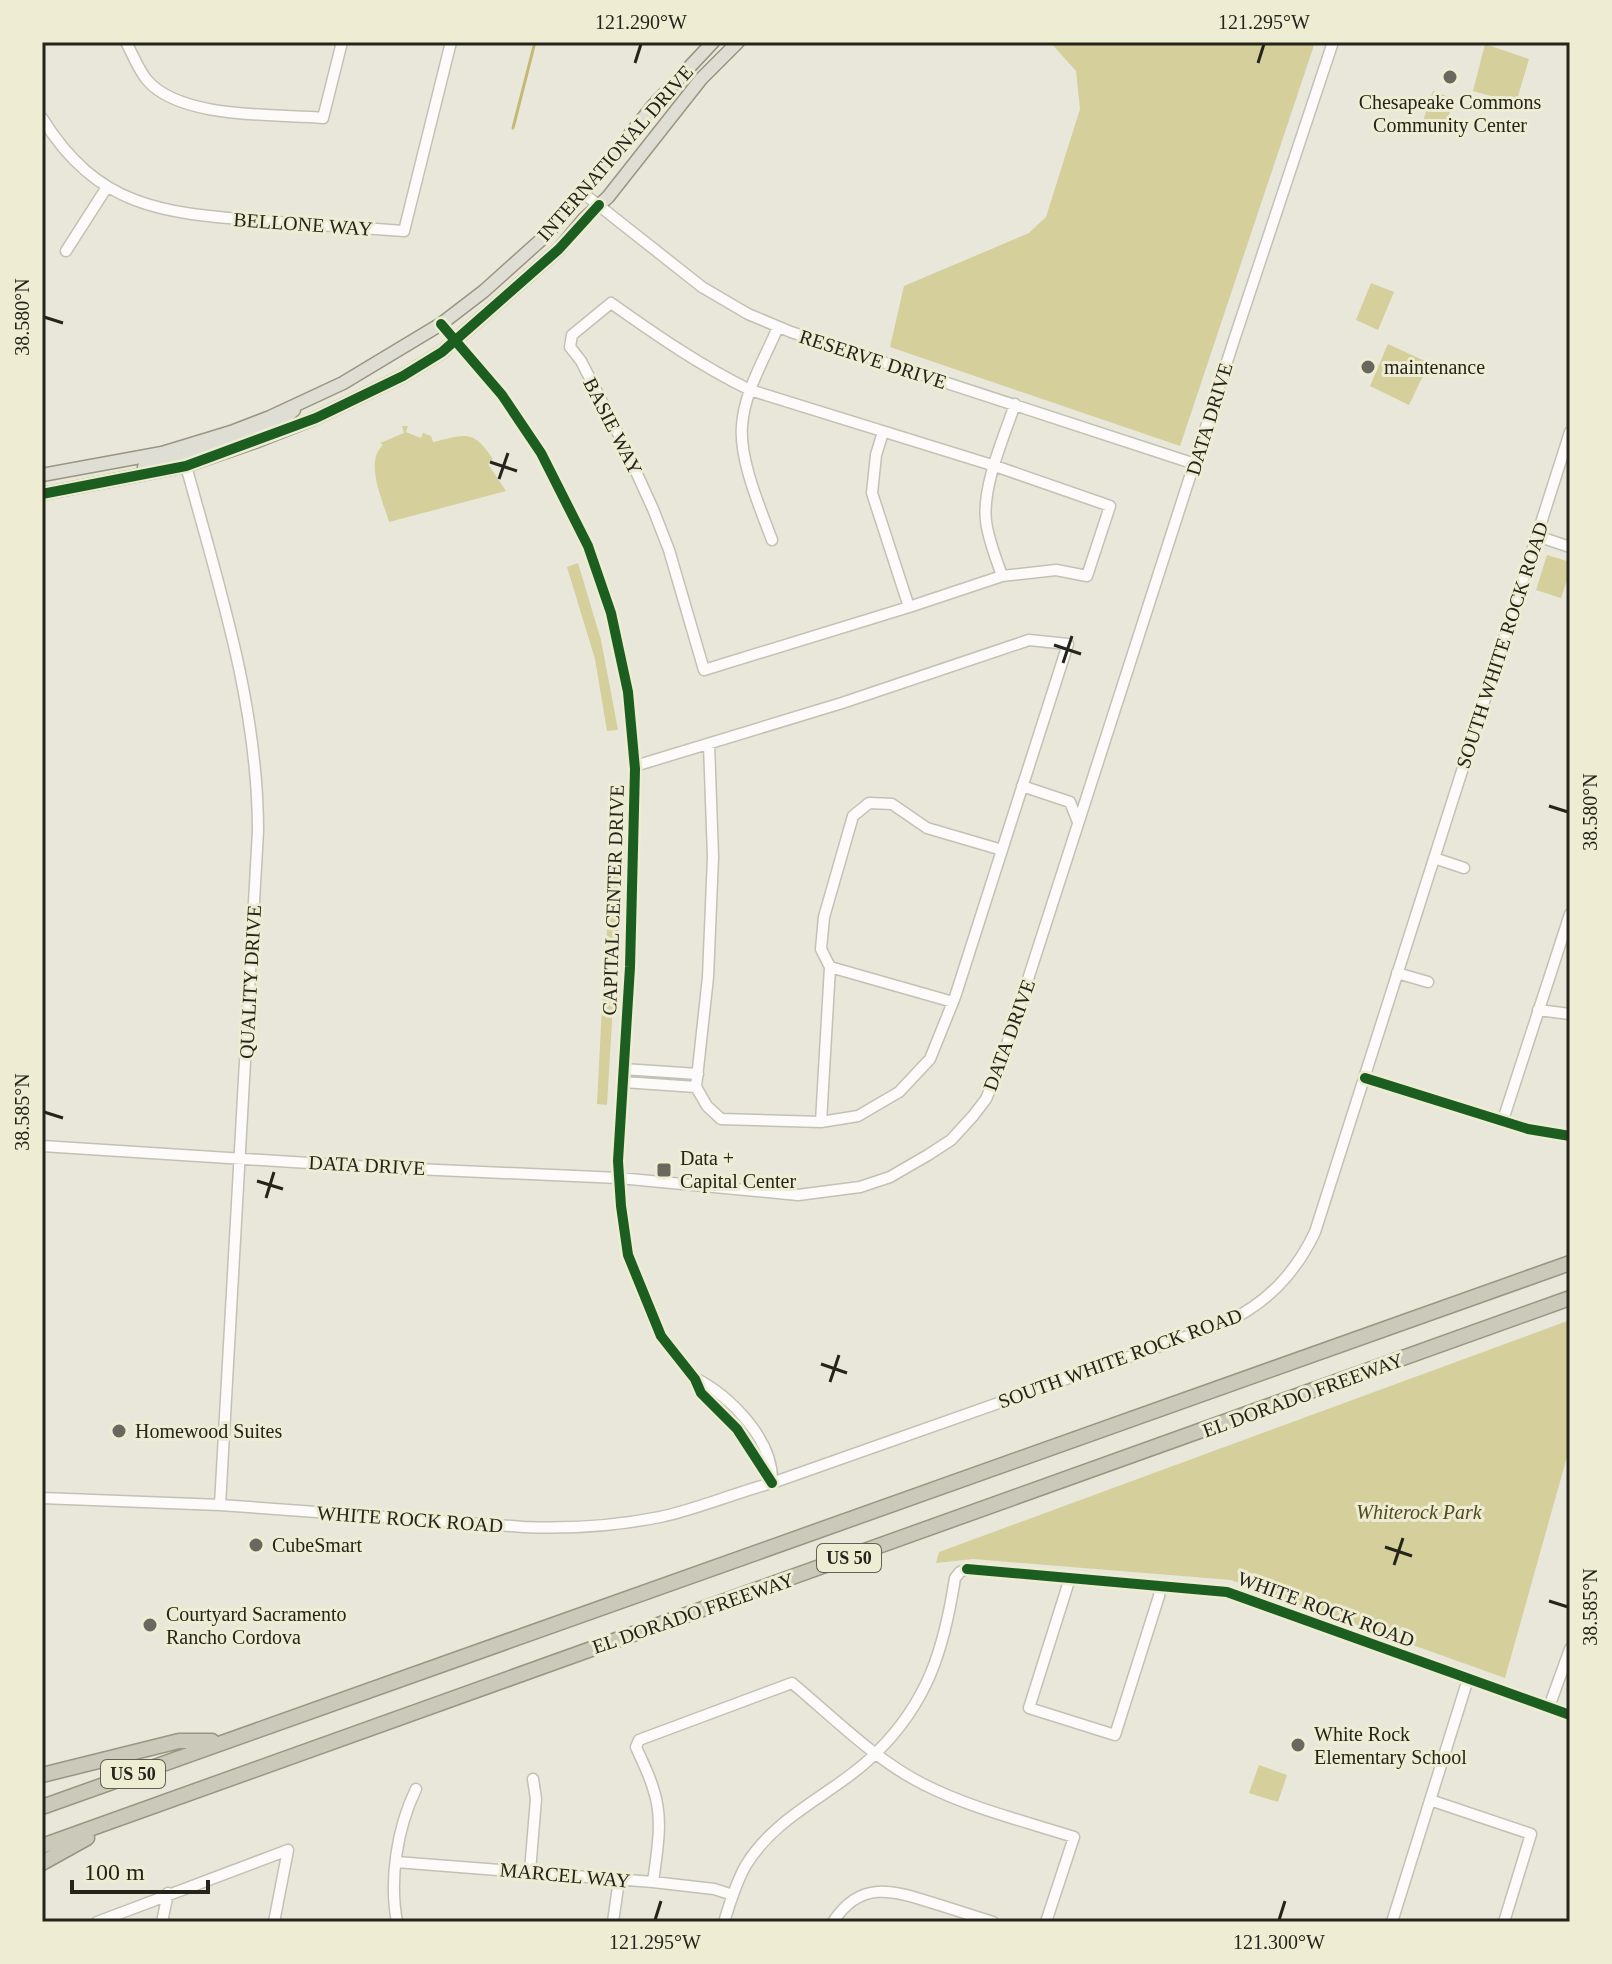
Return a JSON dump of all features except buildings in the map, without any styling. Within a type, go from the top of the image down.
[{"type":"highway","name":"EL DORADO FREEWAY","points":[[42,1807],[1570,1263]]},
{"type":"highway","name":"EL DORADO FREEWAY","points":[[42,1846],[1240,1419],[1570,1298]]},
{"type":"highway","points":[[42,1775],[179,1741],[224,1741]]},
{"type":"highway","points":[[42,1863],[127,1815]]},
{"type":"main road","name":"INTERNATIONAL DRIVE","points":[[42,475],[174,450],[231,432],[307,401],[348,380],[441,324],[473,301],[543,238],[652,107],[713,42]]},
{"type":"main road","name":"INTERNATIONAL DRIVE","points":[[42,494],[186,466],[316,418],[403,376],[442,352],[454,338],[559,249],[608,197],[701,79],[738,42]]},
{"type":"main road","points":[[186,466],[185,459],[189,455],[277,425],[307,401]]},
{"type":"main road","points":[[78,487],[117,473],[173,459],[176,456],[174,450]]},
{"type":"street","points":[[126,42],[148,80],[167,97],[180,103],[204,109],[323,118],[342,42]]},
{"type":"street","name":"BELLONE WAY","points":[[42,118],[74,161],[107,187],[144,205],[188,215],[404,231],[451,42]]},
{"type":"street","name":"DATA DRIVE","points":[[42,1146],[371,1167],[619,1178],[788,1195],[842,1191],[890,1177],[951,1140],[986,1099],[996,1078],[1333,42]]},
{"type":"street","points":[[66,251],[107,187]]},
{"type":"street","name":"RESERVE DRIVE","points":[[583,193],[702,287],[748,314],[778,327],[1195,464]]},
{"type":"street","name":"BASIE WAY","points":[[611,303],[699,363],[750,390],[995,466],[1110,506],[1087,576],[1056,570],[1002,576],[704,670],[669,550],[653,509],[622,441],[581,361],[570,347],[572,335],[611,303]]},
{"type":"street","name":"CAPITAL CENTER DRIVE","points":[[441,324],[523,423],[558,483],[588,546],[619,647],[628,692],[635,766],[631,953],[619,1178],[626,1243],[635,1276],[661,1336],[695,1379],[701,1393],[737,1429],[772,1483]]},
{"type":"street","points":[[772,540],[744,453],[742,423],[750,390],[778,327]]},
{"type":"street","points":[[1002,576],[986,518],[987,496],[1015,404]]},
{"type":"street","points":[[883,432],[876,455],[872,493],[909,607]]},
{"type":"street","name":"SOUTH WHITE ROCK ROAD","points":[[772,1483],[1225,1323],[1250,1309],[1278,1287],[1304,1255],[1319,1222],[1570,432]]},
{"type":"street","name":"QUALITY DRIVE","points":[[186,466],[243,685],[258,790],[241,1157],[220,1505]]},
{"type":"street","points":[[1537,536],[1570,547]]},
{"type":"street","points":[[635,766],[1029,640],[1068,644],[953,1002],[930,1059],[899,1092],[858,1116],[821,1122],[721,1119],[707,1106],[696,1087],[708,977],[713,857],[709,744]]},
{"type":"street","points":[[1022,786],[1070,802],[1078,822]]},
{"type":"street","points":[[821,1122],[830,967],[821,949],[824,917],[853,816],[869,803],[892,804],[927,828],[1002,850]]},
{"type":"street","points":[[1434,858],[1464,868]]},
{"type":"street","points":[[1503,1120],[1570,914]]},
{"type":"street","points":[[830,967],[953,1002]]},
{"type":"street","points":[[1397,973],[1428,982]]},
{"type":"street","points":[[1538,1010],[1570,1014]]},
{"type":"street","points":[[623,1069],[698,1074]]},
{"type":"street","points":[[1365,1078],[1539,1132],[1570,1136]]},
{"type":"street","points":[[623,1082],[696,1087]]},
{"type":"street","name":"WHITE ROCK ROAD","points":[[42,1498],[220,1505],[566,1528],[661,1517],[772,1483]]},
{"type":"street","name":"WHITE ROCK ROAD","points":[[876,1753],[910,1712],[929,1679],[943,1644],[955,1578],[967,1569],[1227,1592],[1570,1715]]},
{"type":"street","points":[[1070,1578],[1029,1708],[1115,1735],[1160,1586]]},
{"type":"street","points":[[1549,1707],[1570,1649]]},
{"type":"street","points":[[1392,1922],[1468,1679]]},
{"type":"street","points":[[653,1882],[659,1846],[658,1811],[654,1789],[636,1747],[639,1740],[792,1683],[876,1753],[939,1792],[1074,1837],[1046,1922]]},
{"type":"street","points":[[724,1922],[746,1865],[770,1834],[876,1753]]},
{"type":"street","points":[[530,1871],[536,1799],[533,1779]]},
{"type":"street","points":[[397,1922],[394,1901],[396,1862],[408,1805],[416,1789]]},
{"type":"street","points":[[1430,1800],[1531,1834],[1504,1922]]},
{"type":"street","points":[[97,1922],[288,1850],[274,1922]]},
{"type":"street","name":"MARCEL WAY","points":[[396,1862],[653,1882],[714,1889],[733,1895]]},
{"type":"street","points":[[613,1922],[619,1880]]},
{"type":"street","points":[[833,1922],[854,1900],[883,1891],[903,1893],[993,1922]]},
{"type":"street","points":[[162,1922],[168,1893]]},
{"type":"green space","points":[[1050,42],[1315,42],[1180,446],[890,347],[904,286],[1029,233],[1046,217],[1080,109],[1076,71]]},
{"type":"green space","points":[[1485,44],[1529,59],[1516,103],[1473,91]]},
{"type":"green space","points":[[1433,91],[1454,99],[1443,133],[1437,135],[1425,132],[1422,124]]},
{"type":"green space","points":[[1371,283],[1394,292],[1378,330],[1356,320]]},
{"type":"green space","points":[[1388,344],[1429,363],[1409,405],[1370,386]]},
{"type":"green space","points":[[402,426],[408,426],[406,432],[421,438],[423,433],[431,436],[433,442],[462,436],[474,438],[493,459],[488,464],[506,491],[389,522],[377,482],[375,461],[383,445],[380,443],[404,433]]},
{"type":"green space","points":[[1547,555],[1570,562],[1561,598],[1536,590]]},
{"type":"green space","points":[[578,563],[601,640],[618,730],[607,731],[595,659],[567,567]]},
{"type":"green space","points":[[610,875],[621,876],[617,950],[606,949]]},
{"type":"green space","points":[[603,987],[614,988],[607,1105],[597,1104]]},
{"type":"green space","name":"Whiterock Park","points":[[1570,1320],[1570,1446],[1505,1678],[1231,1580],[973,1559],[936,1563],[939,1552]]},
{"type":"green space","points":[[1259,1765],[1287,1775],[1278,1802],[1249,1793]]},
{"type":"waterway","points":[[513,128],[535,42]]},
{"type":"cycle path","points":[[42,494],[186,466],[316,418],[403,376],[442,352],[559,249],[599,205]]},
{"type":"cycle path","points":[[441,324],[502,395],[541,453],[588,546],[611,613],[628,692],[635,769],[630,967],[618,1161],[628,1255],[661,1336],[695,1379],[701,1393],[737,1429],[772,1483]]},
{"type":"cycle path","points":[[1365,1078],[1528,1129],[1570,1136]]},
{"type":"cycle path","points":[[967,1569],[1227,1592],[1570,1715]]},
{"type":"place","name":"Chesapeake Commons Community Center","points":[[1450,77]]},
{"type":"place","name":"maintenance","points":[[1368,367]]},
{"type":"place","name":"Data + Capital Center","points":[[664,1170]]},
{"type":"place","name":"Homewood Suites","points":[[119,1431]]},
{"type":"place","name":"CubeSmart","points":[[256,1545]]},
{"type":"place","name":"Courtyard Sacramento Rancho Cordova","points":[[150,1625]]},
{"type":"place","name":"White Rock Elementary School","points":[[1298,1745]]}]
